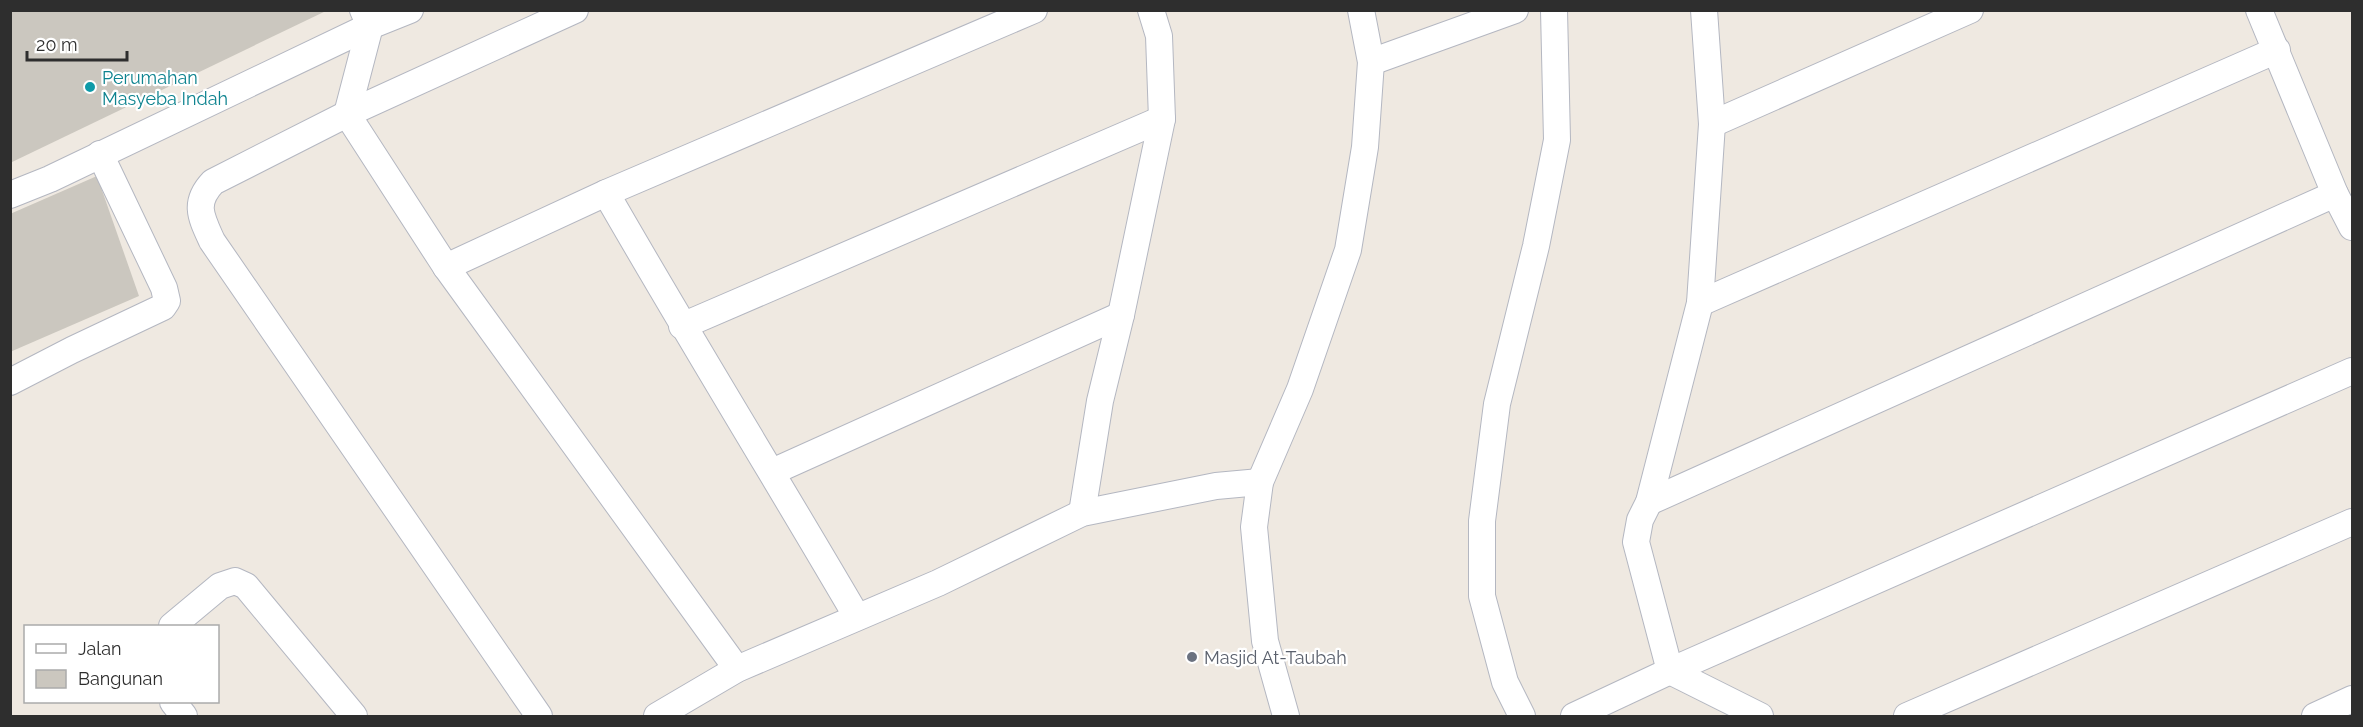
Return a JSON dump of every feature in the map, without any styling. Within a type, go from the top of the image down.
[{"type":"street","points":[[10,195],[50,179],[366,18],[410,10]]},
{"type":"street","points":[[539,717],[212,241],[202,219],[200,204],[203,192],[213,182],[347,114],[575,10]]},
{"type":"street","points":[[446,267],[606,193],[1034,10]]},
{"type":"street","points":[[1082,513],[1100,400],[1122,315],[1162,119],[1159,36],[1151,10]]},
{"type":"street","points":[[1286,717],[1265,640],[1254,527],[1260,482],[1300,388],[1348,250],[1365,147],[1371,62],[1361,10]]},
{"type":"street","points":[[1371,62],[1515,10]]},
{"type":"street","points":[[1522,717],[1505,682],[1482,596],[1482,521],[1497,404],[1536,246],[1557,140],[1554,10]]},
{"type":"street","points":[[1704,10],[1712,124],[1700,303],[1649,502],[1640,520],[1636,542],[1670,671],[1760,717]]},
{"type":"street","points":[[1712,124],[1970,10]]},
{"type":"street","points":[[2259,10],[2352,227]]},
{"type":"street","points":[[366,18],[347,114],[446,267],[737,669]]},
{"type":"street","points":[[1700,303],[2277,50]]},
{"type":"street","points":[[682,326],[1162,119]]},
{"type":"street","points":[[10,382],[163,307],[167,301],[164,288],[99,154]]},
{"type":"street","points":[[606,193],[682,326],[772,472],[856,617]]},
{"type":"street","points":[[1649,502],[2336,194]]},
{"type":"street","points":[[772,472],[1122,315]]},
{"type":"street","points":[[1574,717],[1670,671],[2352,371]]},
{"type":"street","points":[[657,717],[737,669],[938,584],[1082,513],[1216,486],[1260,482]]},
{"type":"street","points":[[1907,717],[2352,522]]},
{"type":"street","points":[[174,625],[220,586],[235,581],[241,583],[258,598],[354,717]]},
{"type":"street","points":[[2315,717],[2352,699]]},
{"type":"street","points":[[174,703],[184,717]]},
{"type":"building","name":"Perumahan Masyeba Indah","points":[[11,10],[328,10],[10,163]]},
{"type":"building","points":[[97,176],[139,296],[10,352],[10,214]]},
{"type":"place","name":"Perumahan Masyeba Indah","points":[[90,87]]},
{"type":"place","name":"Masjid At-Taubah","points":[[1192,657]]}]
